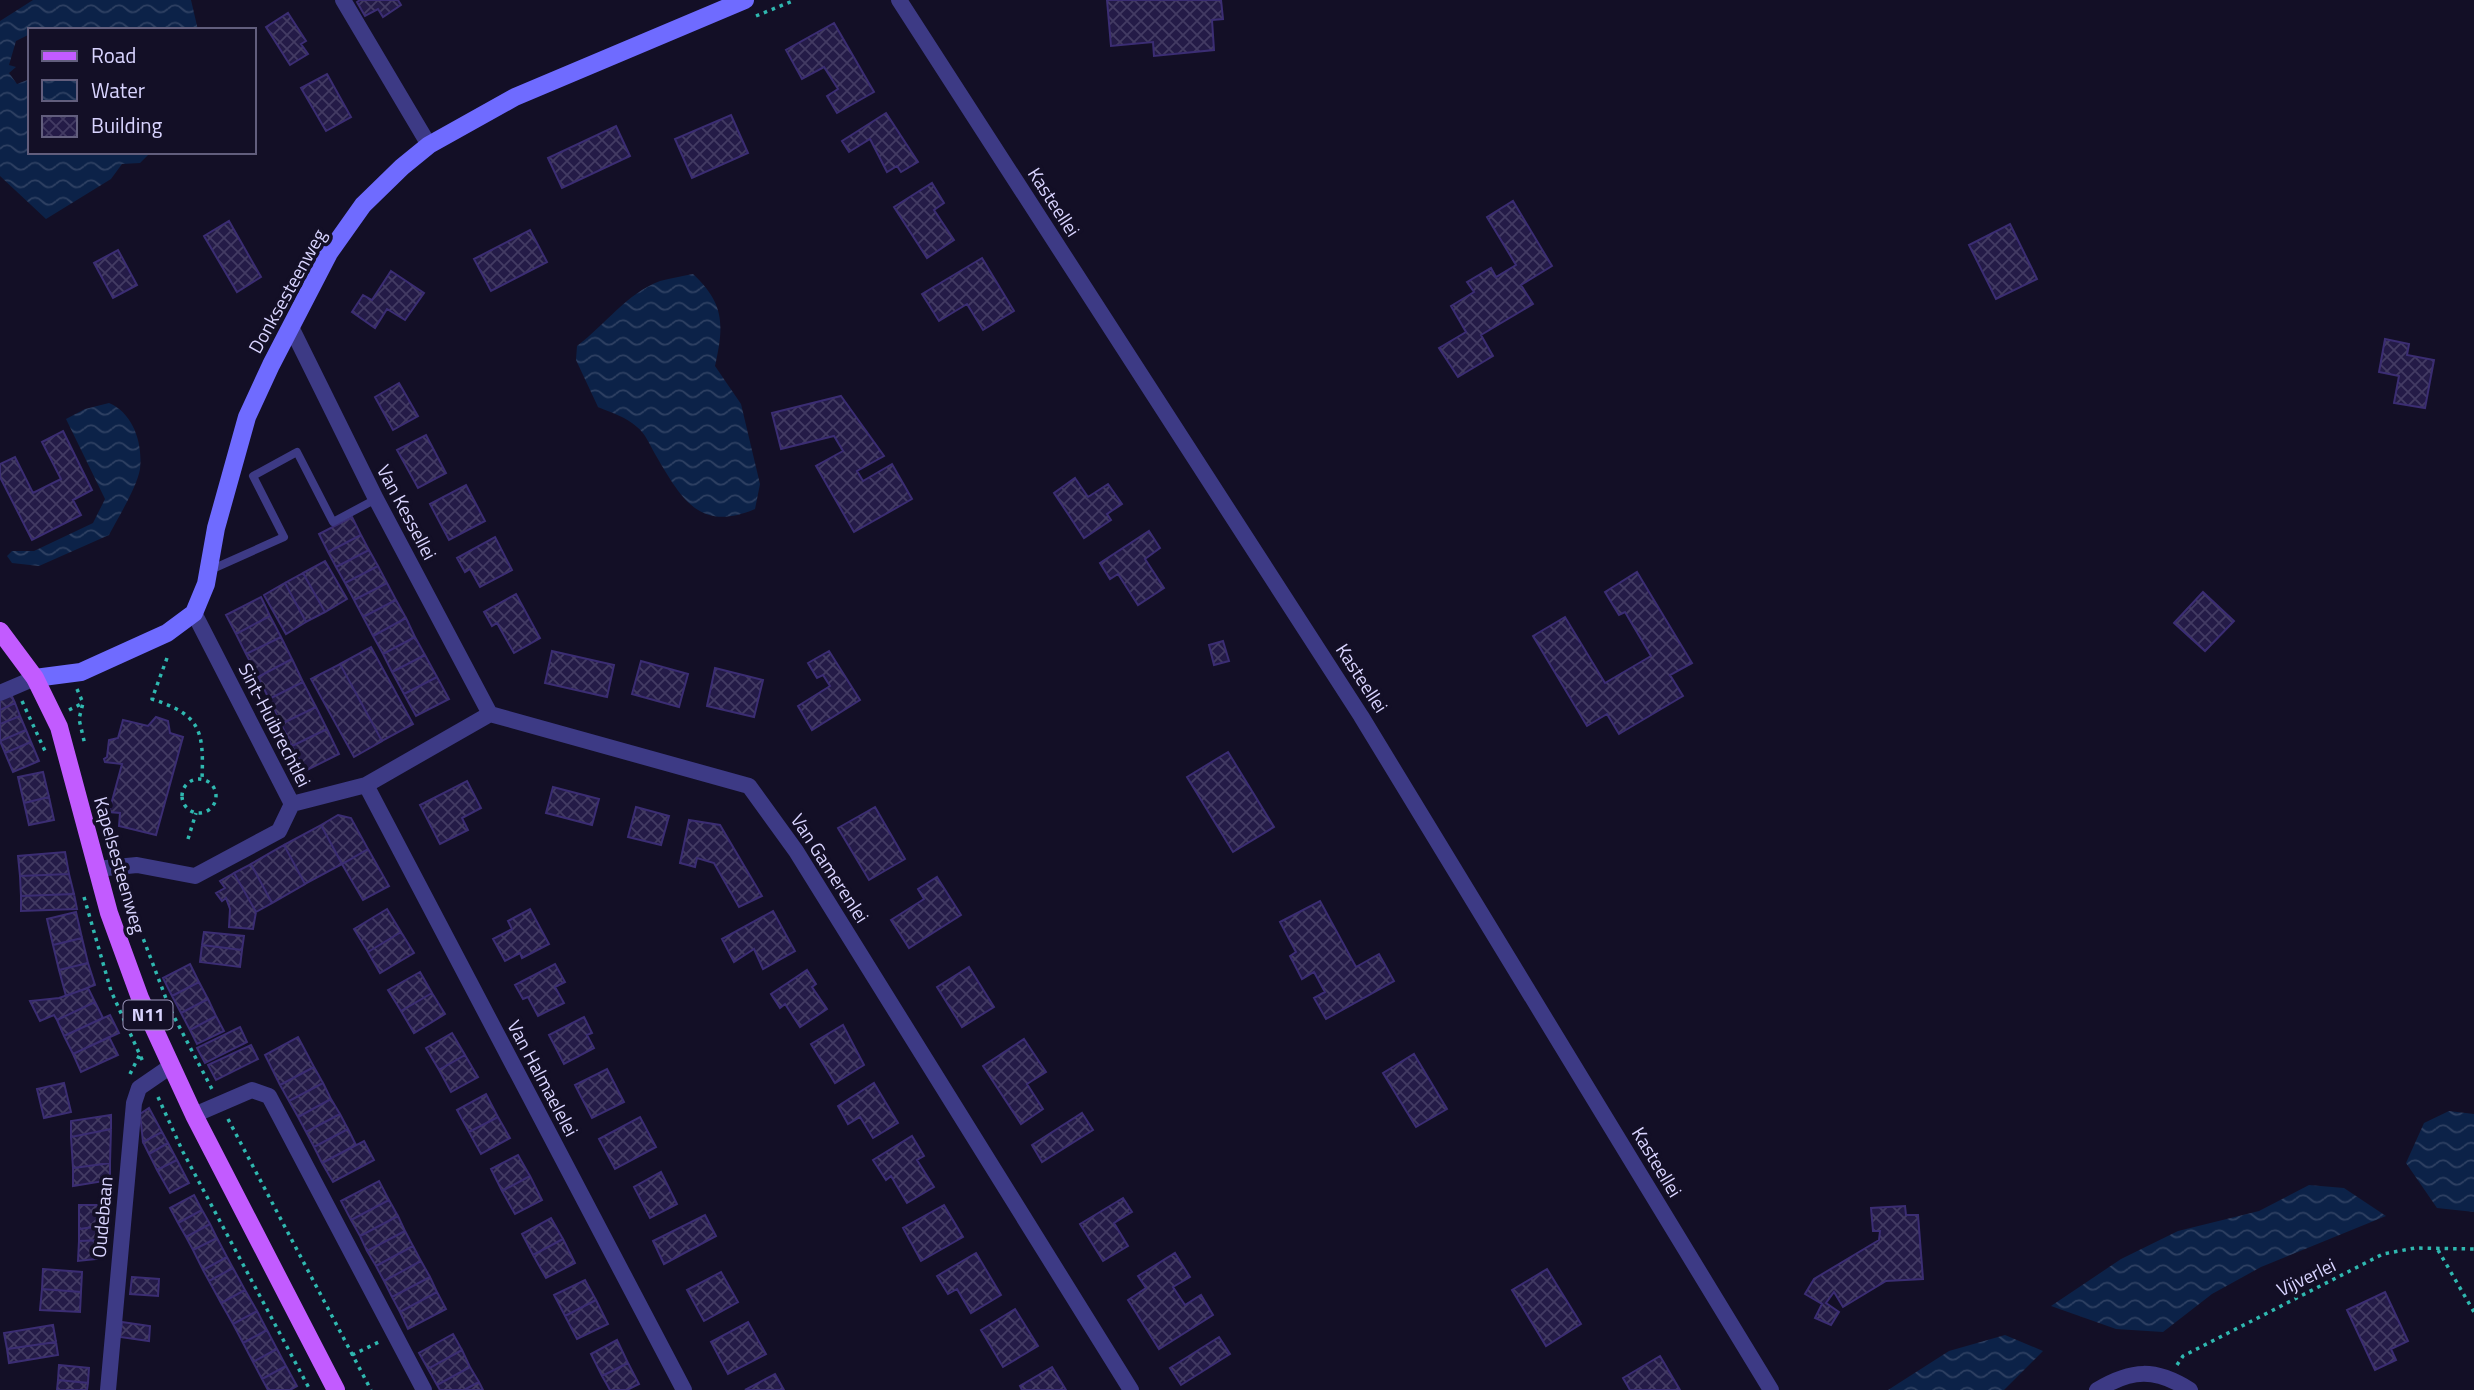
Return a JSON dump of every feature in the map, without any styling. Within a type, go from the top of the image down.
[{"type":"main road","name":"Kapelsesteenweg","points":[[0,631],[35,678],[59,727],[96,869],[135,985],[194,1115],[336,1390]]},
{"type":"street","points":[[343,0],[429,145]]},
{"type":"street","name":"Donksesteenweg","points":[[194,613],[208,571],[216,528],[247,417],[329,253],[363,205],[429,145],[515,97],[746,0]]},
{"type":"street","name":"Kasteellei","points":[[899,0],[1361,716],[1771,1390]]},
{"type":"street","name":"Van Kessellei","points":[[291,327],[376,499],[491,714]]},
{"type":"street","points":[[0,694],[35,678],[81,672],[167,633],[194,613]]},
{"type":"street","name":"Sint-Huibrechtlei","points":[[96,869],[121,864],[195,876],[278,831],[292,804],[194,613]]},
{"type":"street","points":[[292,804],[366,785],[491,714]]},
{"type":"street","name":"Van Gamerenlei","points":[[491,714],[749,786],[803,862],[1131,1390]]},
{"type":"street","name":"Van Halmaelelei","points":[[366,785],[684,1390]]},
{"type":"street","name":"Oudebaan","points":[[108,1390],[134,1103],[139,1088],[171,1066]]},
{"type":"street","points":[[194,1115],[252,1090],[269,1096],[424,1390]]},
{"type":"street","points":[[2096,1390],[2128,1375],[2152,1374],[2170,1377],[2190,1390]]},
{"type":"lane","points":[[208,571],[284,537],[253,475],[297,452],[333,522],[376,499]]},
{"type":"path","points":[[167,658],[152,699],[179,708],[192,718],[201,744],[202,779],[214,789],[215,799],[211,808],[196,813],[186,807],[182,796],[190,781],[202,779]]},
{"type":"path","points":[[83,703],[79,719],[88,758]]},
{"type":"path","points":[[188,839],[196,813]]},
{"type":"path","points":[[103,823],[111,835],[135,916],[170,1009],[370,1390]]},
{"type":"path","name":"Vijverlei","points":[[2170,1377],[2183,1356],[2383,1254],[2415,1248],[2474,1249]]},
{"type":"path","points":[[2438,1250],[2474,1312]]},
{"type":"path","points":[[352,1355],[395,1335]]},
{"type":"water","points":[[33,0],[191,0],[198,28],[28,28],[28,35],[16,41],[9,65],[16,67],[9,73],[17,84],[28,80],[28,154],[149,154],[140,163],[122,164],[111,179],[46,219],[0,176],[0,21]]},
{"type":"water","points":[[693,274],[704,285],[716,305],[720,339],[715,366],[741,404],[760,484],[755,509],[736,515],[719,517],[706,514],[683,497],[640,430],[624,418],[598,407],[576,360],[577,346],[637,293],[660,281]]},
{"type":"water","points":[[109,403],[130,421],[138,439],[141,459],[135,485],[109,535],[39,566],[12,563],[7,556],[12,551],[34,551],[93,523],[105,499],[66,419],[85,409]]},
{"type":"water","points":[[2449,1111],[2474,1114],[2474,1212],[2437,1208],[2406,1163],[2424,1123]]},
{"type":"water","points":[[2309,1185],[2344,1188],[2386,1216],[2261,1267],[2212,1294],[2163,1332],[2116,1329],[2051,1306],[2121,1259],[2178,1231],[2259,1211]]},
{"type":"water","points":[[2005,1335],[2043,1351],[2004,1390],[1888,1390],[1949,1351]]},
{"type":"building","points":[[398,0],[401,5],[383,17],[378,9],[365,16],[357,2]]},
{"type":"building","points":[[1107,0],[1221,0],[1223,19],[1212,20],[1214,50],[1154,56],[1153,42],[1111,46]]},
{"type":"building","points":[[288,13],[306,41],[301,44],[308,54],[290,65],[266,27]]},
{"type":"building","points":[[834,23],[874,92],[837,113],[827,96],[838,89],[824,67],[802,79],[786,50]]},
{"type":"building","points":[[327,74],[351,117],[326,131],[301,88]]},
{"type":"building","points":[[886,113],[918,162],[901,172],[897,166],[887,172],[870,139],[849,152],[842,141]]},
{"type":"building","points":[[731,115],[748,153],[692,178],[675,139]]},
{"type":"building","points":[[616,126],[630,156],[562,188],[548,158]]},
{"type":"building","points":[[932,183],[944,203],[934,210],[954,240],[927,258],[894,207]]},
{"type":"building","points":[[1513,201],[1552,266],[1521,285],[1533,304],[1481,335],[1493,356],[1458,377],[1439,348],[1466,332],[1451,306],[1474,292],[1467,282],[1491,268],[1496,277],[1516,265],[1487,217]]},
{"type":"building","points":[[229,221],[261,277],[237,292],[204,236]]},
{"type":"building","points":[[2010,224],[2037,279],[1996,299],[1969,245]]},
{"type":"building","points":[[530,230],[547,262],[491,291],[474,259]]},
{"type":"building","points":[[118,250],[137,285],[113,298],[94,263]]},
{"type":"building","points":[[982,258],[1014,311],[983,330],[967,304],[939,321],[922,294]]},
{"type":"building","points":[[391,271],[424,293],[405,320],[387,309],[375,328],[352,312],[363,295],[372,300]]},
{"type":"building","points":[[2385,339],[2409,344],[2407,355],[2434,360],[2425,408],[2394,403],[2399,376],[2379,372]]},
{"type":"building","points":[[399,383],[418,416],[393,430],[375,397]]},
{"type":"building","points":[[841,396],[884,456],[857,471],[863,481],[892,464],[912,499],[854,532],[816,466],[843,451],[834,436],[781,449],[772,413]]},
{"type":"building","points":[[63,431],[92,490],[73,500],[81,515],[32,540],[0,477],[0,464],[15,457],[33,493],[61,479],[42,442]]},
{"type":"building","points":[[426,435],[446,473],[418,488],[397,450]]},
{"type":"building","points":[[1075,478],[1088,497],[1108,484],[1122,504],[1107,514],[1111,520],[1084,538],[1054,493]]},
{"type":"building","points":[[466,485],[485,521],[449,540],[430,504]]},
{"type":"building","points":[[352,517],[361,535],[328,552],[319,534]]},
{"type":"building","points":[[1149,531],[1160,548],[1145,559],[1164,588],[1138,605],[1118,574],[1110,579],[1100,563]]},
{"type":"building","points":[[361,535],[369,550],[336,567],[328,552]]},
{"type":"building","points":[[495,537],[512,570],[480,587],[470,569],[465,572],[457,558]]},
{"type":"building","points":[[369,550],[378,566],[345,583],[336,567]]},
{"type":"building","points":[[325,561],[347,599],[325,612],[303,573]]},
{"type":"building","points":[[378,566],[387,583],[354,600],[345,583]]},
{"type":"building","points":[[1637,572],[1692,663],[1670,675],[1683,696],[1619,734],[1607,714],[1587,726],[1533,636],[1565,617],[1605,683],[1651,656],[1625,612],[1619,615],[1605,592]]},
{"type":"building","points":[[303,573],[325,612],[306,622],[285,583]]},
{"type":"building","points":[[285,583],[306,622],[286,634],[264,595]]},
{"type":"building","points":[[387,583],[396,600],[363,617],[354,600]]},
{"type":"building","points":[[2203,592],[2234,621],[2205,651],[2174,623]]},
{"type":"building","points":[[516,594],[540,638],[514,653],[497,623],[492,626],[484,612]]},
{"type":"building","points":[[261,597],[270,616],[236,634],[226,615]]},
{"type":"building","points":[[396,600],[406,618],[373,636],[363,617]]},
{"type":"building","points":[[270,616],[281,637],[246,654],[236,634]]},
{"type":"building","points":[[406,618],[415,637],[383,654],[373,636]]},
{"type":"building","points":[[281,637],[292,659],[258,677],[246,654]]},
{"type":"building","points":[[415,637],[425,655],[392,672],[383,654]]},
{"type":"building","points":[[1223,641],[1229,661],[1214,665],[1209,645]]},
{"type":"building","points":[[371,647],[413,724],[382,741],[340,664]]},
{"type":"building","points":[[552,651],[614,665],[607,697],[545,683]]},
{"type":"building","points":[[829,651],[860,700],[812,730],[798,706],[830,686],[823,675],[817,678],[808,663]]},
{"type":"building","points":[[425,655],[437,677],[404,694],[392,672]]},
{"type":"building","points":[[292,659],[303,682],[269,699],[258,677]]},
{"type":"building","points":[[641,661],[688,674],[679,707],[632,694]]},
{"type":"building","points":[[340,664],[382,741],[354,757],[311,679]]},
{"type":"building","points":[[715,668],[763,680],[754,717],[707,706]]},
{"type":"building","points":[[437,677],[449,699],[416,716],[404,694]]},
{"type":"building","points":[[303,682],[316,707],[281,724],[269,699]]},
{"type":"building","points":[[10,692],[15,703],[0,710],[0,697]]},
{"type":"building","points":[[15,703],[20,716],[0,724],[0,710]]},
{"type":"building","points":[[316,707],[327,729],[292,746],[281,724]]},
{"type":"building","points":[[20,716],[26,730],[0,741],[0,724]]},
{"type":"building","points":[[156,717],[168,721],[170,733],[183,737],[156,835],[119,826],[120,813],[109,812],[122,764],[105,762],[104,759],[107,757],[109,740],[118,738],[123,720],[148,726]]},
{"type":"building","points":[[327,729],[339,754],[305,771],[292,746]]},
{"type":"building","points":[[26,730],[31,742],[5,753],[0,741]]},
{"type":"building","points":[[31,742],[39,761],[13,772],[5,753]]},
{"type":"building","points":[[1228,752],[1274,827],[1233,852],[1187,777]]},
{"type":"building","points":[[43,772],[49,797],[24,803],[18,777]]},
{"type":"building","points":[[467,781],[481,808],[462,818],[468,830],[440,844],[420,805]]},
{"type":"building","points":[[553,787],[599,799],[592,825],[546,813]]},
{"type":"building","points":[[49,797],[54,820],[29,825],[24,803]]},
{"type":"building","points":[[636,807],[669,816],[661,845],[628,837]]},
{"type":"building","points":[[875,807],[905,859],[869,880],[838,828]]},
{"type":"building","points":[[338,815],[351,818],[368,849],[342,864],[321,825]]},
{"type":"building","points":[[689,820],[720,825],[762,896],[739,907],[714,863],[697,858],[695,867],[680,863]]},
{"type":"building","points":[[321,825],[342,864],[305,884],[284,845]]},
{"type":"building","points":[[284,845],[305,884],[272,903],[251,864]]},
{"type":"building","points":[[368,849],[389,886],[363,900],[342,864]]},
{"type":"building","points":[[65,852],[69,874],[20,876],[18,856]]},
{"type":"building","points":[[251,864],[272,903],[256,912],[234,873]]},
{"type":"building","points":[[234,873],[256,912],[253,929],[229,927],[230,909],[226,898],[222,901],[216,893],[225,888],[220,881]]},
{"type":"building","points":[[69,874],[74,894],[21,896],[20,876]]},
{"type":"building","points":[[937,877],[961,915],[909,948],[891,920],[924,899],[918,889]]},
{"type":"building","points":[[74,894],[77,909],[21,911],[21,896]]},
{"type":"building","points":[[1320,901],[1356,967],[1379,954],[1394,981],[1326,1019],[1314,998],[1325,992],[1314,972],[1302,979],[1290,956],[1296,952],[1280,922]]},
{"type":"building","points":[[387,909],[401,932],[368,952],[354,929]]},
{"type":"building","points":[[530,909],[549,944],[522,958],[520,953],[505,961],[493,939],[512,929],[508,921]]},
{"type":"building","points":[[773,911],[795,951],[763,969],[754,949],[734,962],[722,939]]},
{"type":"building","points":[[76,912],[82,938],[53,945],[47,919]]},
{"type":"building","points":[[204,932],[244,936],[242,950],[202,945]]},
{"type":"building","points":[[401,932],[414,953],[380,973],[368,952]]},
{"type":"building","points":[[82,938],[88,963],[59,970],[53,945]]},
{"type":"building","points":[[202,945],[242,950],[240,967],[200,962]]},
{"type":"building","points":[[88,963],[95,985],[66,996],[59,970]]},
{"type":"building","points":[[190,964],[199,982],[172,996],[163,978]]},
{"type":"building","points":[[555,964],[565,982],[555,987],[564,1003],[538,1016],[528,997],[523,999],[515,985]]},
{"type":"building","points":[[969,967],[994,1007],[962,1027],[937,987]]},
{"type":"building","points":[[807,970],[816,984],[812,987],[827,1009],[800,1027],[785,1004],[780,1008],[771,994]]},
{"type":"building","points":[[420,972],[432,993],[401,1011],[388,990]]},
{"type":"building","points":[[199,982],[208,999],[181,1013],[172,996]]},
{"type":"building","points":[[88,988],[95,1002],[57,1020],[54,1015],[40,1021],[30,1001],[59,998]]},
{"type":"building","points":[[432,993],[445,1014],[414,1033],[401,1011]]},
{"type":"building","points":[[208,999],[216,1016],[190,1030],[181,1013]]},
{"type":"building","points":[[95,1002],[103,1018],[64,1036],[57,1020]]},
{"type":"building","points":[[110,1015],[119,1033],[73,1054],[64,1036]]},
{"type":"building","points":[[216,1016],[224,1031],[197,1044],[190,1030]]},
{"type":"building","points":[[584,1017],[592,1033],[587,1035],[594,1048],[564,1064],[549,1035]]},
{"type":"building","points":[[843,1025],[864,1065],[835,1083],[811,1044]]},
{"type":"building","points":[[240,1027],[247,1042],[205,1063],[197,1048]]},
{"type":"building","points":[[452,1033],[465,1055],[439,1070],[426,1048]]},
{"type":"building","points":[[109,1037],[118,1055],[81,1072],[73,1054]]},
{"type":"building","points":[[298,1037],[314,1067],[280,1085],[265,1055]]},
{"type":"building","points":[[1024,1039],[1046,1072],[1027,1084],[1043,1109],[1021,1124],[983,1066]]},
{"type":"building","points":[[251,1045],[258,1059],[216,1080],[208,1065]]},
{"type":"building","points":[[1414,1054],[1447,1109],[1416,1127],[1383,1073]]},
{"type":"building","points":[[465,1055],[478,1077],[451,1092],[439,1070]]},
{"type":"building","points":[[314,1067],[323,1083],[289,1101],[280,1085]]},
{"type":"building","points":[[607,1069],[624,1102],[592,1118],[575,1085]]},
{"type":"building","points":[[64,1083],[71,1112],[44,1118],[37,1089]]},
{"type":"building","points":[[323,1083],[331,1099],[298,1117],[289,1101]]},
{"type":"building","points":[[874,1083],[898,1123],[873,1138],[860,1117],[848,1124],[838,1106]]},
{"type":"building","points":[[486,1094],[498,1117],[469,1132],[457,1110]]},
{"type":"building","points":[[331,1099],[340,1114],[306,1132],[298,1117]]},
{"type":"building","points":[[149,1108],[162,1132],[143,1142],[140,1114]]},
{"type":"building","points":[[1082,1113],[1093,1130],[1042,1162],[1032,1145]]},
{"type":"building","points":[[340,1114],[348,1129],[314,1147],[306,1132]]},
{"type":"building","points":[[111,1115],[111,1129],[71,1137],[71,1121]]},
{"type":"building","points":[[498,1117],[510,1138],[481,1154],[469,1132]]},
{"type":"building","points":[[640,1117],[656,1147],[615,1169],[599,1139]]},
{"type":"building","points":[[111,1129],[110,1163],[73,1168],[71,1137]]},
{"type":"building","points":[[348,1129],[356,1145],[322,1163],[314,1147]]},
{"type":"building","points":[[162,1132],[168,1143],[149,1154],[143,1142]]},
{"type":"building","points":[[912,1136],[924,1156],[917,1160],[934,1187],[907,1203],[891,1176],[886,1180],[873,1160]]},
{"type":"building","points":[[364,1141],[374,1160],[333,1182],[322,1163]]},
{"type":"building","points":[[168,1143],[177,1160],[157,1170],[149,1154]]},
{"type":"building","points":[[518,1155],[530,1176],[502,1191],[491,1169]]},
{"type":"building","points":[[177,1160],[189,1183],[170,1193],[157,1170]]},
{"type":"building","points":[[110,1163],[110,1180],[73,1186],[73,1168]]},
{"type":"building","points":[[661,1172],[677,1204],[650,1218],[634,1187]]},
{"type":"building","points":[[530,1176],[542,1200],[515,1214],[502,1191]]},
{"type":"building","points":[[379,1181],[389,1200],[351,1220],[341,1201]]},
{"type":"building","points":[[194,1195],[202,1210],[178,1223],[170,1208]]},
{"type":"building","points":[[1123,1198],[1132,1212],[1114,1223],[1128,1246],[1103,1261],[1080,1224]]},
{"type":"building","points":[[389,1200],[398,1216],[360,1236],[351,1220]]},
{"type":"building","points":[[79,1205],[110,1205],[108,1225],[79,1229]]},
{"type":"building","points":[[944,1205],[963,1237],[921,1261],[903,1228]]},
{"type":"building","points":[[1905,1206],[1906,1215],[1918,1215],[1923,1279],[1886,1281],[1843,1307],[1834,1292],[1826,1303],[1839,1312],[1831,1325],[1815,1318],[1822,1304],[1805,1294],[1814,1279],[1879,1240],[1880,1231],[1873,1231],[1871,1208]]},
{"type":"building","points":[[202,1210],[210,1224],[186,1237],[178,1223]]},
{"type":"building","points":[[705,1215],[716,1236],[664,1264],[653,1241]]},
{"type":"building","points":[[398,1216],[405,1231],[367,1251],[360,1236]]},
{"type":"building","points":[[551,1218],[563,1239],[533,1255],[522,1234]]},
{"type":"building","points":[[210,1224],[217,1238],[193,1250],[186,1237]]},
{"type":"building","points":[[108,1225],[107,1240],[79,1241],[79,1229]]},
{"type":"building","points":[[405,1231],[413,1246],[376,1266],[367,1251]]},
{"type":"building","points":[[217,1238],[227,1257],[203,1270],[193,1250]]},
{"type":"building","points":[[563,1239],[575,1263],[546,1278],[533,1255]]},
{"type":"building","points":[[107,1240],[105,1258],[78,1261],[79,1241]]},
{"type":"building","points":[[413,1246],[421,1261],[384,1281],[376,1266]]},
{"type":"building","points":[[976,1253],[1001,1295],[971,1313],[957,1289],[948,1294],[937,1276]]},
{"type":"building","points":[[1175,1253],[1190,1277],[1173,1287],[1185,1305],[1201,1295],[1213,1315],[1159,1349],[1128,1300],[1146,1288],[1138,1276]]},
{"type":"building","points":[[227,1257],[233,1268],[209,1281],[203,1270]]},
{"type":"building","points":[[421,1261],[430,1277],[392,1297],[384,1281]]},
{"type":"building","points":[[233,1268],[245,1290],[221,1303],[209,1281]]},
{"type":"building","points":[[43,1269],[82,1272],[81,1292],[42,1289]]},
{"type":"building","points":[[1547,1269],[1581,1324],[1546,1346],[1512,1290]]},
{"type":"building","points":[[721,1272],[738,1302],[704,1321],[687,1290]]},
{"type":"building","points":[[132,1277],[159,1279],[158,1296],[130,1294]]},
{"type":"building","points":[[430,1277],[437,1292],[400,1312],[392,1297]]},
{"type":"building","points":[[585,1280],[596,1300],[565,1316],[554,1295]]},
{"type":"building","points":[[42,1289],[81,1292],[80,1312],[40,1310]]},
{"type":"building","points":[[245,1290],[257,1311],[233,1324],[221,1303]]},
{"type":"building","points":[[437,1292],[446,1309],[408,1329],[400,1312]]},
{"type":"building","points":[[2385,1292],[2408,1341],[2391,1349],[2396,1360],[2375,1370],[2347,1310]]},
{"type":"building","points":[[596,1300],[608,1324],[577,1339],[565,1316]]},
{"type":"building","points":[[1015,1309],[1038,1346],[1003,1367],[981,1330]]},
{"type":"building","points":[[257,1311],[267,1330],[243,1343],[233,1324]]},
{"type":"building","points":[[122,1322],[150,1326],[149,1341],[120,1337]]},
{"type":"building","points":[[748,1322],[766,1354],[728,1374],[711,1342]]},
{"type":"building","points":[[53,1325],[56,1342],[7,1349],[4,1333]]},
{"type":"building","points":[[267,1330],[277,1349],[253,1362],[243,1343]]},
{"type":"building","points":[[453,1334],[462,1350],[428,1369],[419,1353]]},
{"type":"building","points":[[1219,1337],[1230,1354],[1181,1385],[1170,1368]]},
{"type":"building","points":[[617,1340],[628,1363],[602,1376],[591,1354]]},
{"type":"building","points":[[56,1342],[58,1355],[9,1363],[7,1349]]},
{"type":"building","points":[[277,1349],[286,1366],[262,1379],[253,1362]]},
{"type":"building","points":[[462,1350],[470,1367],[437,1385],[428,1369]]},
{"type":"building","points":[[1660,1356],[1680,1390],[1630,1390],[1623,1378]]},
{"type":"building","points":[[628,1363],[639,1384],[627,1390],[610,1390],[602,1376]]},
{"type":"building","points":[[59,1365],[89,1368],[88,1383],[58,1380]]},
{"type":"building","points":[[286,1366],[297,1386],[290,1390],[268,1390],[262,1379]]},
{"type":"building","points":[[470,1367],[479,1382],[464,1390],[440,1390],[437,1385]]},
{"type":"building","points":[[1052,1367],[1066,1390],[1022,1390],[1020,1386]]},
{"type":"building","points":[[775,1374],[784,1390],[745,1390]]},
{"type":"building","points":[[58,1380],[88,1383],[87,1390],[57,1390]]},
{"type":"building","points":[[479,1382],[483,1390],[464,1390]]}]
